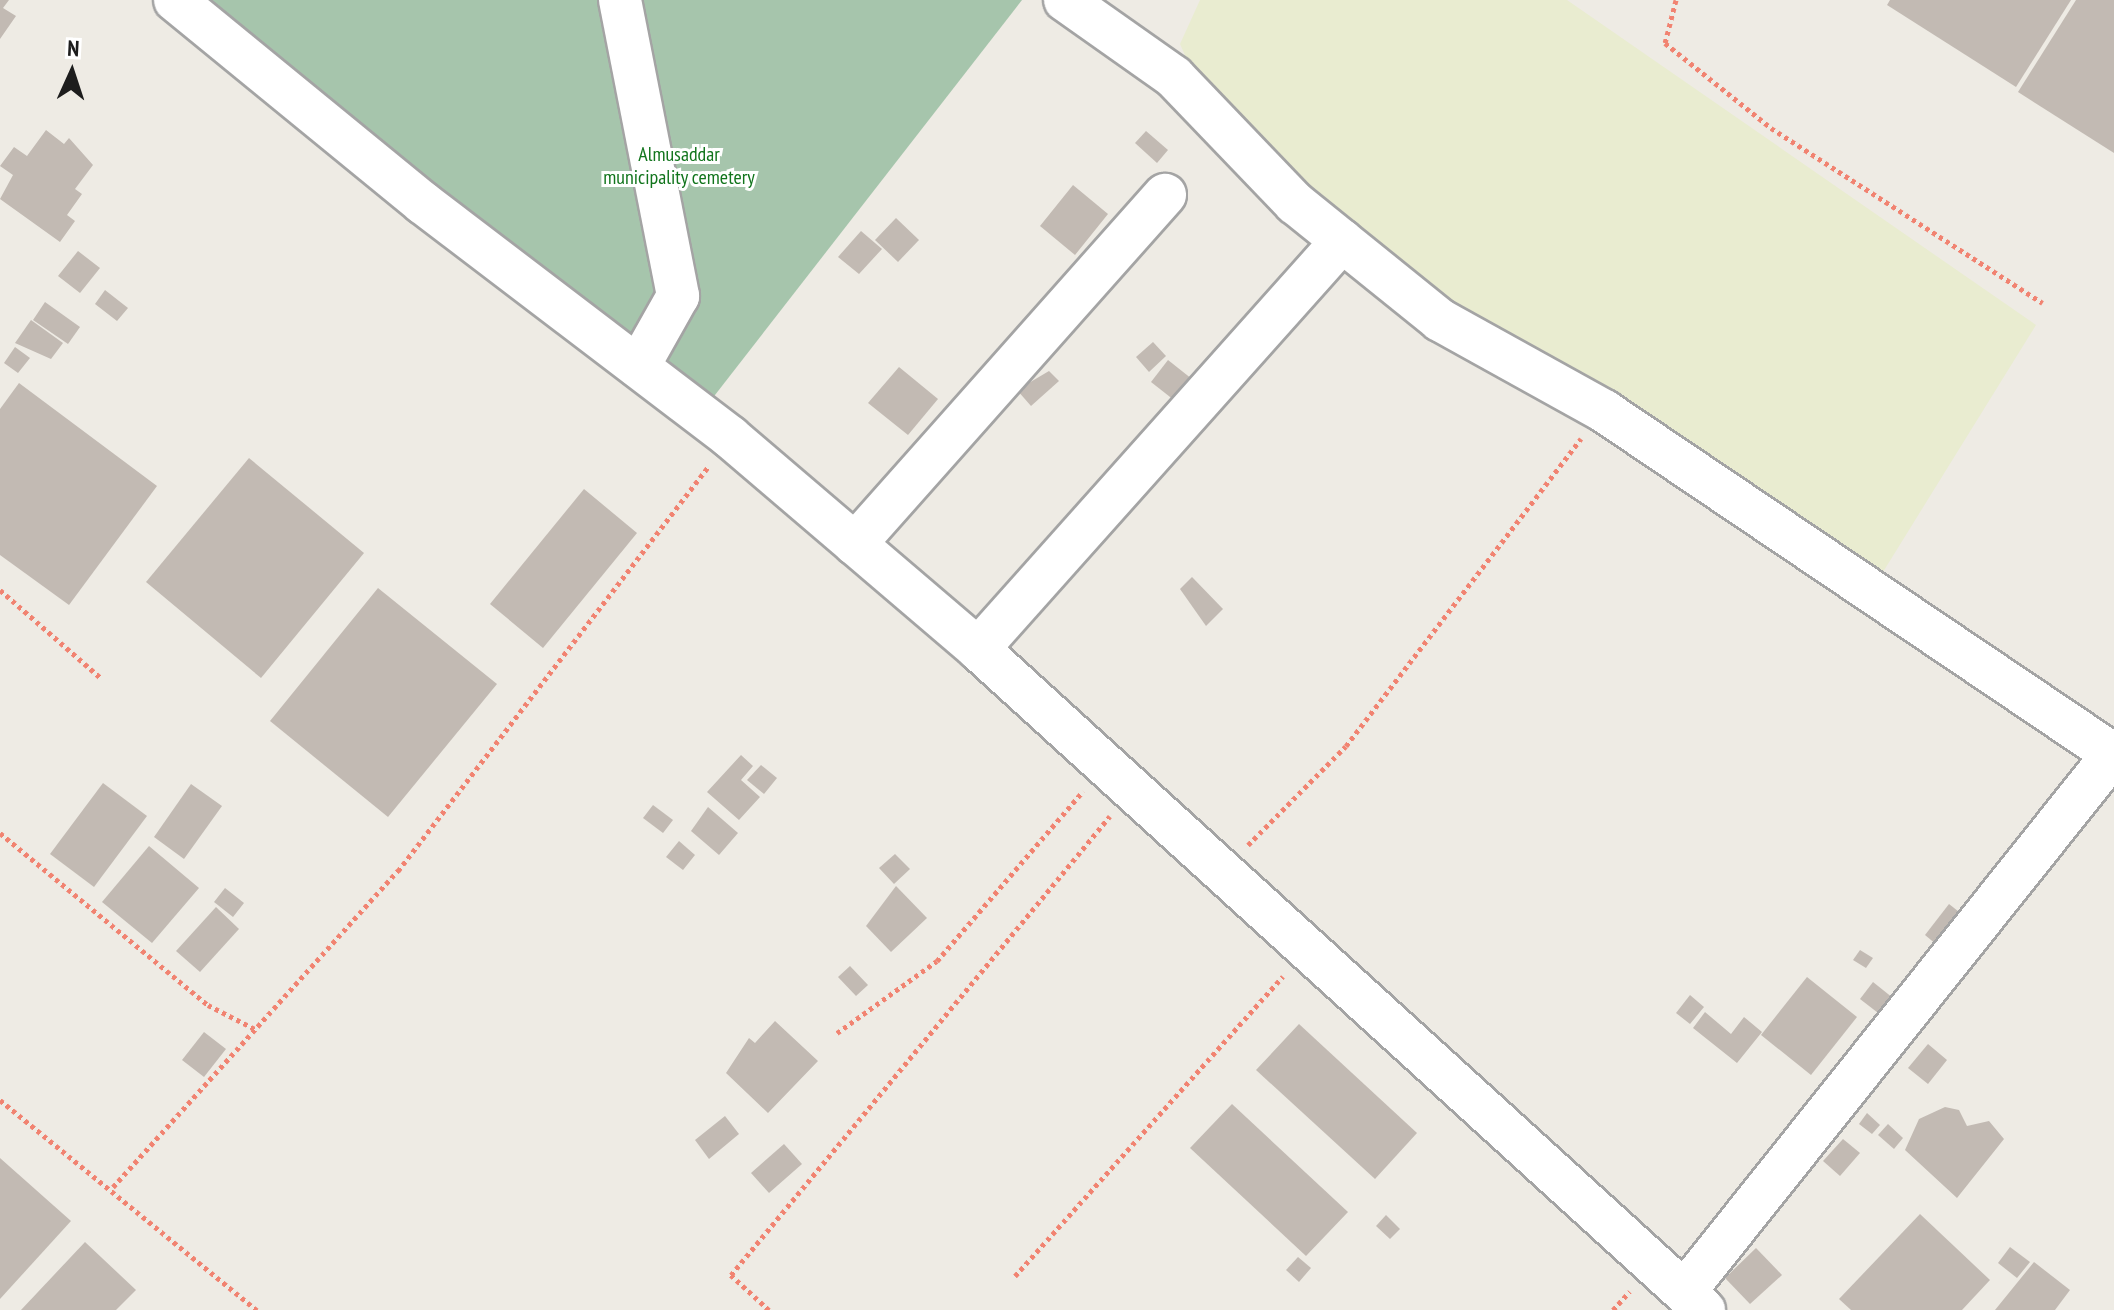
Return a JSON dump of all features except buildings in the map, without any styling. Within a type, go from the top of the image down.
[{"type":"street","points":[[175,0],[730,437],[978,649],[1122,774],[1307,949],[1695,1301],[2114,754],[1604,411],[1440,320],[1295,203],[1174,77],[1065,0]]},
{"type":"street","points":[[620,0],[678,296],[638,367]]},
{"type":"street","points":[[855,544],[1165,195]]},
{"type":"street","points":[[978,649],[1342,241]]},
{"type":"path","points":[[1676,0],[1665,43],[1771,128],[2043,303]]},
{"type":"path","points":[[1225,869],[1346,746],[1604,411]]},
{"type":"path","points":[[113,1187],[398,871],[730,437]]},
{"type":"path","points":[[0,590],[102,679]]},
{"type":"path","points":[[837,1033],[937,961],[1122,774]]},
{"type":"path","points":[[769,1310],[731,1275],[1122,774]]},
{"type":"path","points":[[0,833],[208,1005],[255,1029]]},
{"type":"path","points":[[1015,1276],[1307,949]]},
{"type":"path","points":[[0,1100],[113,1187],[257,1310]]},
{"type":"green space","name":"Almusaddar municipality cemetery","points":[[203,0],[1022,0],[708,404]]},
{"type":"green space","points":[[1200,0],[1567,0],[2036,325],[1883,572],[1642,417],[1463,317],[1289,173],[1191,69],[1180,44]]}]
